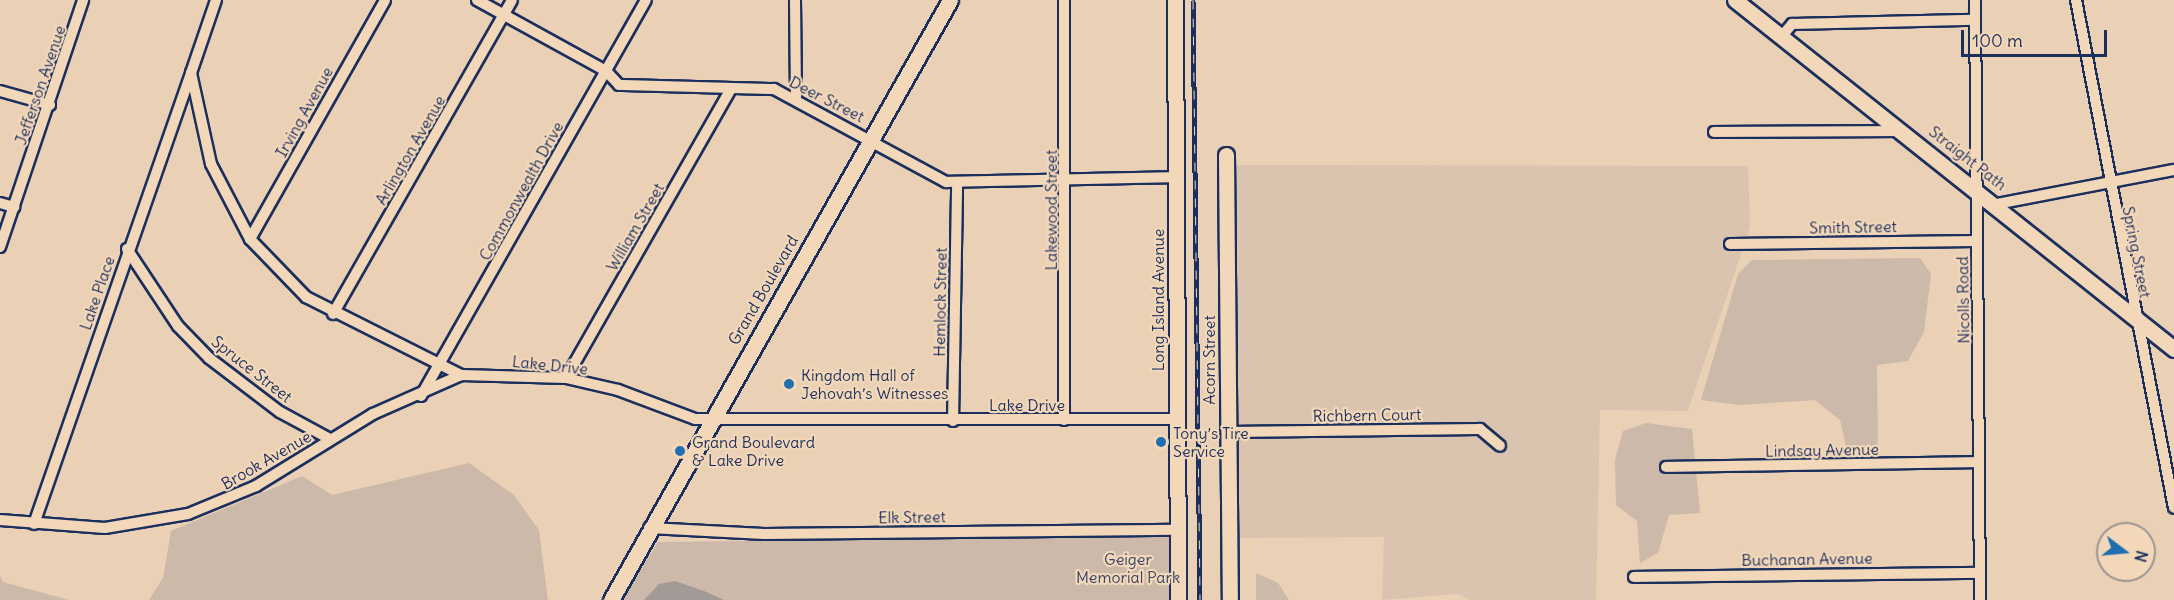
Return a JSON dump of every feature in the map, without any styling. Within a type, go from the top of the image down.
[{"type":"street","name":"Jefferson Avenue","points":[[0,247],[50,105],[83,0]]},
{"type":"street","points":[[191,73],[216,0]]},
{"type":"street","name":"Irving Avenue","points":[[250,239],[385,0]]},
{"type":"street","name":"Deer Street","points":[[477,0],[606,71],[619,85],[730,90],[774,89],[796,97],[957,183],[1067,182],[1177,177]]},
{"type":"street","name":"Arlington Avenue","points":[[333,314],[512,0]]},
{"type":"street","name":"Commonwealth Drive","points":[[421,396],[441,366],[646,0]]},
{"type":"street","points":[[795,0],[796,97]]},
{"type":"street","name":"Grand Boulevard","points":[[611,600],[649,528],[950,0]]},
{"type":"street","name":"Lakewood Street","points":[[1064,0],[1067,182],[1064,420]]},
{"type":"street","name":"Long Island Avenue","points":[[1175,0],[1177,177],[1175,419],[1178,600]]},
{"type":"street","name":"Straight Path","points":[[1735,0],[1997,204],[2174,349]]},
{"type":"street","name":"Nicolls Road","points":[[1975,0],[1980,600]]},
{"type":"street","name":"Spring Street","points":[[2076,0],[2134,317],[2174,508]]},
{"type":"street","points":[[1782,36],[1792,24],[1975,20]]},
{"type":"street","name":"Lake Drive","points":[[191,73],[211,164],[250,239],[278,272],[333,314],[462,375],[566,378],[618,390],[695,419],[953,421],[1175,419]]},
{"type":"street","name":"Lake Place","points":[[34,524],[127,249],[191,73]]},
{"type":"street","name":"William Street","points":[[566,378],[730,90]]},
{"type":"street","points":[[0,91],[50,105]]},
{"type":"street","points":[[1714,132],[1903,131]]},
{"type":"street","name":"Acorn Street","points":[[1226,155],[1230,600]]},
{"type":"street","points":[[1997,204],[2174,170]]},
{"type":"street","name":"Hemlock Street","points":[[953,421],[957,183]]},
{"type":"street","points":[[0,203],[14,207]]},
{"type":"street","name":"Smith Street","points":[[1730,244],[1977,241]]},
{"type":"street","name":"Spruce Street","points":[[127,249],[178,326],[209,358],[280,412],[330,439]]},
{"type":"street","name":"Brook Avenue","points":[[0,520],[105,528],[178,516],[256,486],[373,414],[421,396],[462,375]]},
{"type":"street","name":"Richbern Court","points":[[1228,432],[1480,429],[1500,446]]},
{"type":"street","name":"Lindsay Avenue","points":[[1666,467],[1979,462]]},
{"type":"street","name":"Elk Street","points":[[649,528],[764,534],[1176,530]]},
{"type":"street","name":"Buchanan Avenue","points":[[1634,577],[1980,573]]},
{"type":"shaded area","points":[[1236,165],[1748,166],[1750,227],[1688,411],[1600,410],[1596,600],[1470,600],[1457,594],[1382,600],[1384,537],[1238,538]]},
{"type":"shaded area","points":[[675,581],[724,600],[644,600],[659,584]]},
{"type":"green space","points":[[1920,258],[1931,274],[1924,332],[1908,361],[1877,365],[1878,452],[1848,454],[1840,420],[1815,400],[1740,405],[1701,400],[1738,274],[1752,260]]},
{"type":"green space","points":[[1646,423],[1692,429],[1700,513],[1669,515],[1658,553],[1640,563],[1637,521],[1616,505],[1615,460],[1623,431]]},
{"type":"green space","points":[[469,463],[514,495],[539,530],[548,600],[149,600],[163,578],[171,531],[302,476],[332,495]]},
{"type":"green space","name":"Geiger Memorial Park","points":[[1171,536],[1171,600],[622,600],[658,542]]},
{"type":"green space","points":[[1256,573],[1278,583],[1289,600],[1256,600]]},
{"type":"green space","points":[[0,576],[3,582],[69,600],[0,600]]},
{"type":"railway","points":[[1193,0],[1200,600]]},
{"type":"place","name":"Kingdom Hall of Jehovah’s Witnesses","points":[[789,384]]},
{"type":"place","name":"Tony’s Tire Service","points":[[1161,442]]},
{"type":"place","name":"Grand Boulevard & Lake Drive","points":[[680,451]]}]
